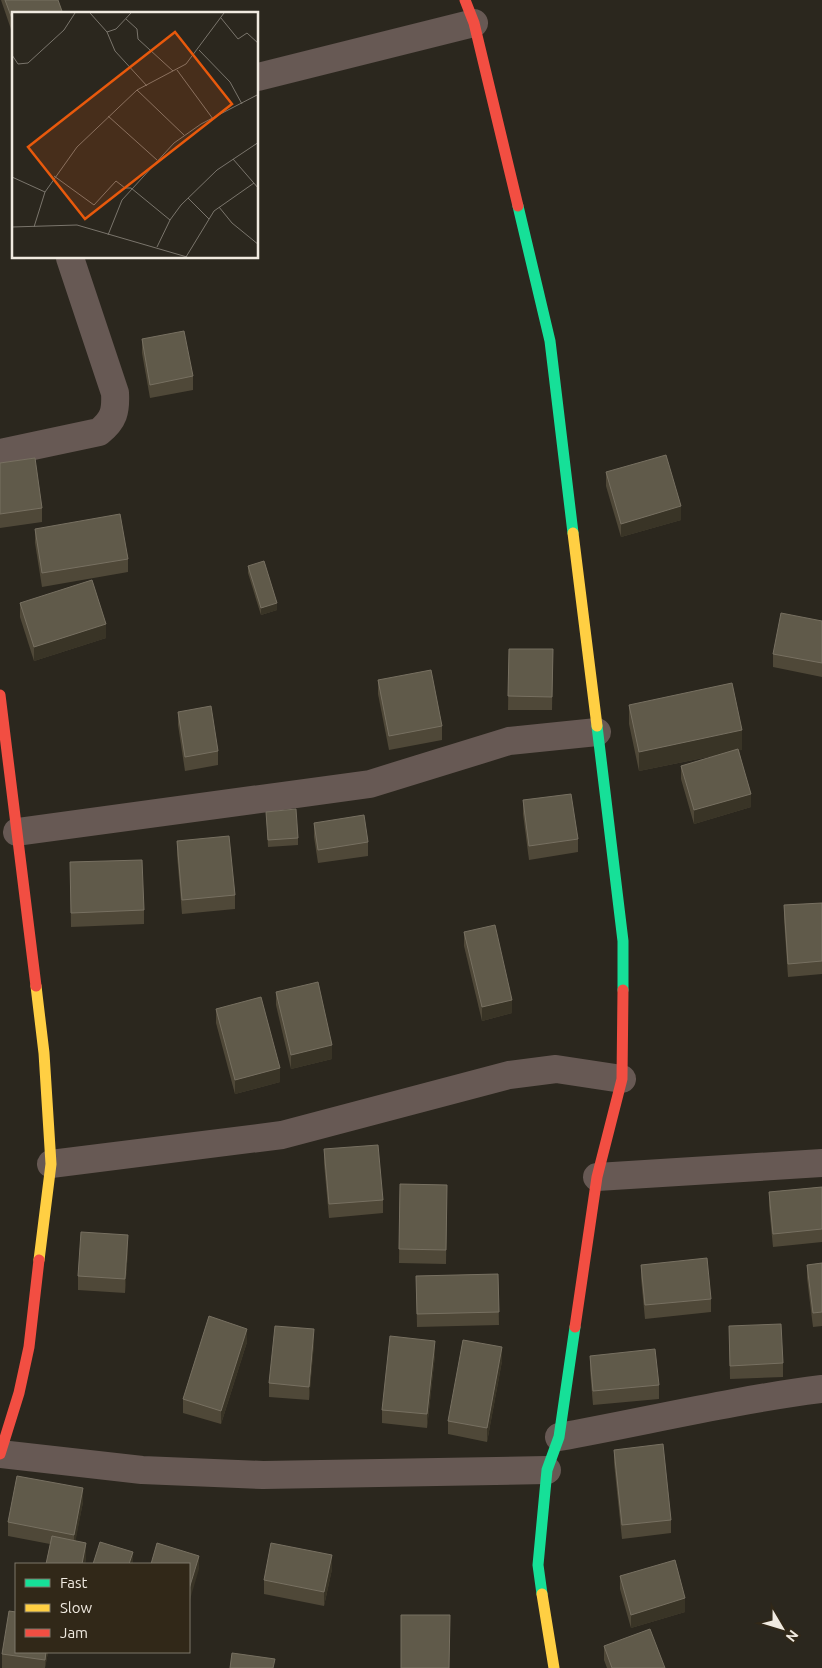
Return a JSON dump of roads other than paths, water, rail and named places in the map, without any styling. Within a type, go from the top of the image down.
[{"type":"street","points":[[259,77],[469,11],[550,341],[623,941],[622,1079],[597,1177],[559,1437],[547,1470],[538,1565],[554,1668]]},
{"type":"street","points":[[0,453],[99,432],[109,424],[116,412],[115,393],[70,259]]},
{"type":"street","points":[[0,695],[44,1053],[51,1164],[29,1347],[19,1392],[0,1454],[142,1470],[263,1475],[547,1470]]},
{"type":"street","points":[[17,832],[370,784],[509,741],[597,732]]},
{"type":"street","points":[[51,1164],[282,1135],[509,1075],[556,1069],[622,1079]]},
{"type":"street","points":[[597,1177],[822,1163]]},
{"type":"street","points":[[559,1437],[672,1416],[757,1397],[822,1389]]}]
